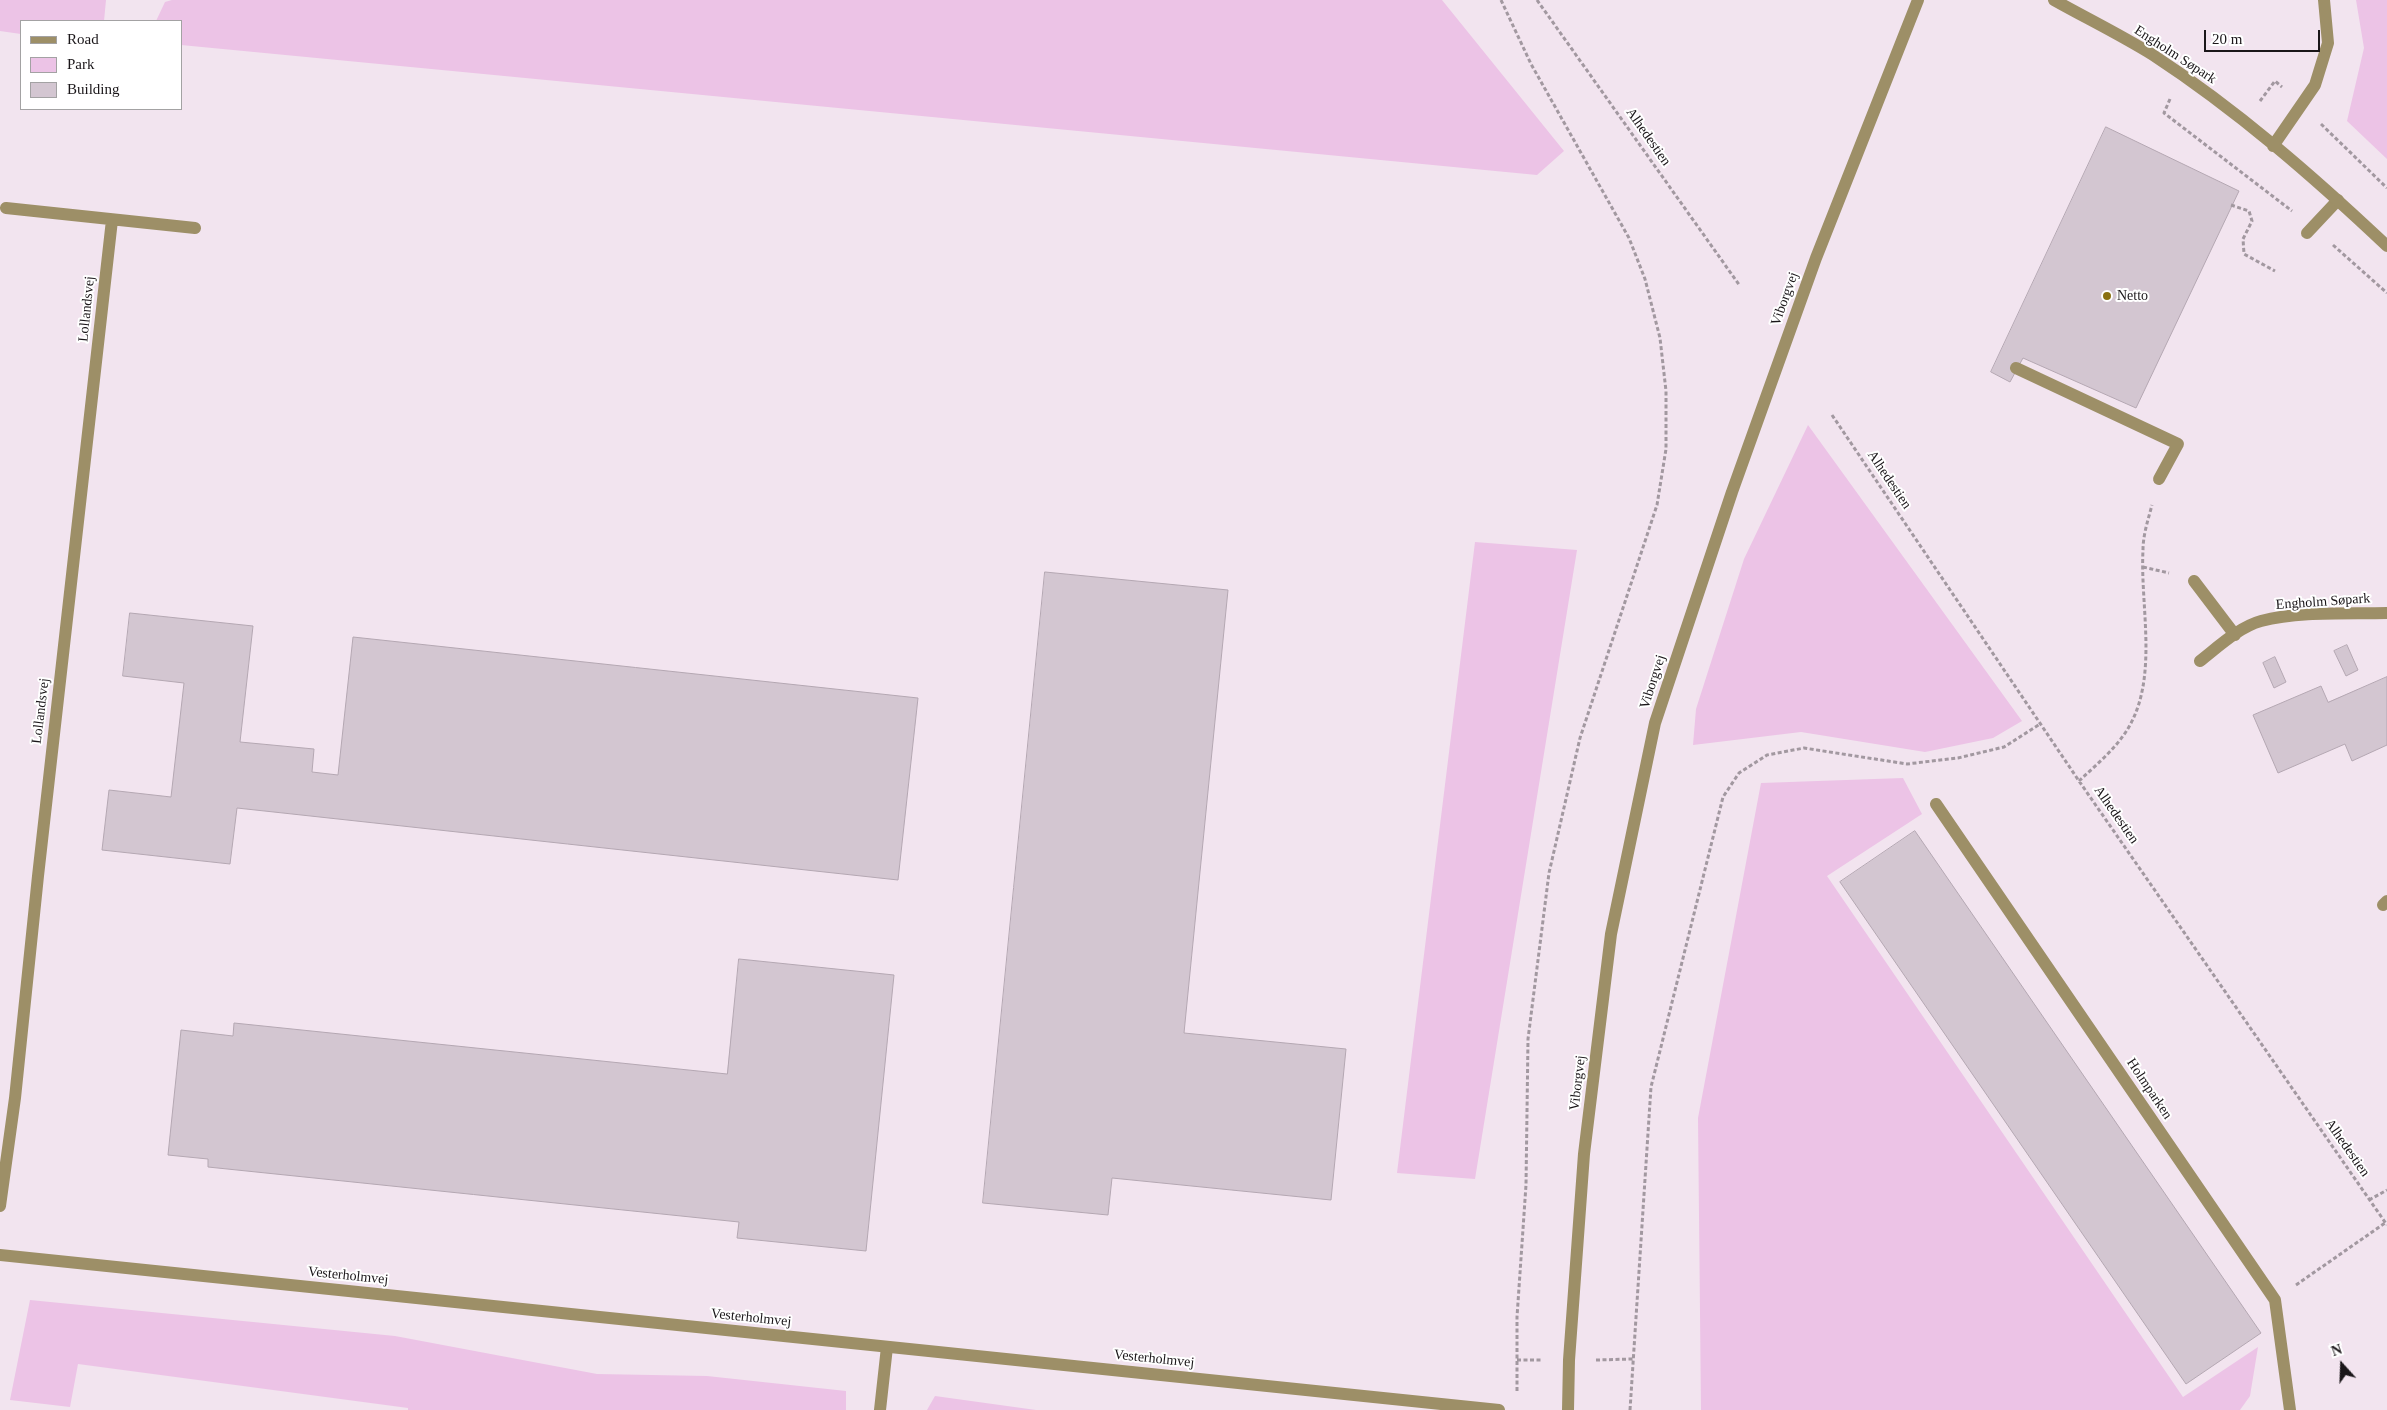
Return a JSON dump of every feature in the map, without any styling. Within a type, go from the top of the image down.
[{"type":"street","name":"Viborgvej","points":[[1568,1410],[1569,1360],[1584,1154],[1611,934],[1655,723],[1732,492],[1816,258],[1918,0]]},
{"type":"street","name":"Engholm Søpark","points":[[2054,0],[2152,55],[2236,115],[2338,200],[2387,246]]},
{"type":"street","points":[[2273,146],[2315,85],[2328,43],[2324,0]]},
{"type":"street","points":[[2310,230],[2338,200]]},
{"type":"street","points":[[6,208],[195,228]]},
{"type":"street","name":"Lollandsvej","points":[[0,1206],[15,1098],[38,876],[112,220]]},
{"type":"street","points":[[2016,368],[2178,444],[2159,479]]},
{"type":"street","points":[[2194,581],[2235,635]]},
{"type":"street","name":"Engholm Søpark","points":[[2200,661],[2235,635],[2260,622],[2291,617],[2387,612]]},
{"type":"street","name":"Holmparken","points":[[1936,804],[2275,1300],[2290,1410]]},
{"type":"street","name":"Vesterholmvej","points":[[0,1255],[1499,1410]]},
{"type":"street","points":[[880,1410],[887,1347]]},
{"type":"path","points":[[1501,0],[1531,64],[1629,238],[1645,279],[1658,329],[1666,392],[1666,449],[1657,505],[1580,738],[1549,873],[1528,1039],[1526,1185],[1517,1317],[1517,1400]]},
{"type":"path","name":"Alhedestien","points":[[1537,0],[1740,286]]},
{"type":"path","points":[[2180,75],[2164,113],[2387,293]]},
{"type":"path","points":[[2231,205],[2249,211],[2252,221],[2244,239],[2244,254],[2275,271]]},
{"type":"path","name":"Alhedestien","points":[[1832,415],[2079,781],[2386,1224]]},
{"type":"path","points":[[2079,781],[2113,748],[2131,724],[2139,699],[2146,666],[2143,549],[2159,479]]},
{"type":"path","points":[[1630,1410],[1651,1087],[1723,797],[1739,773],[1767,755],[1804,748],[1908,764],[1958,758],[2004,747],[2040,724]]},
{"type":"path","points":[[2369,1200],[2387,1190]]},
{"type":"path","points":[[2275,1300],[2386,1224]]},
{"type":"green space","points":[[0,0],[106,0],[104,20],[20,20],[20,34],[0,31]]},
{"type":"green space","points":[[172,0],[1442,0],[1564,151],[1537,175],[182,45],[182,20],[156,20],[165,2]]},
{"type":"green space","points":[[2356,0],[2387,0],[2387,159],[2347,121],[2364,48]]},
{"type":"green space","points":[[1808,425],[2022,721],[1993,738],[1925,752],[1801,732],[1693,745],[1696,709],[1744,559]]},
{"type":"green space","points":[[1475,542],[1577,550],[1475,1179],[1397,1173]]},
{"type":"green space","points":[[1903,778],[1922,814],[1827,876],[2183,1397],[2258,1347],[2250,1396],[2240,1410],[1701,1410],[1698,1118],[1761,783]]},
{"type":"green space","points":[[30,1300],[395,1336],[597,1374],[707,1376],[846,1391],[846,1410],[408,1410],[408,1408],[78,1364],[70,1407],[10,1400]]},
{"type":"green space","points":[[935,1396],[1036,1410],[927,1410]]},
{"type":"building","name":"Netto","points":[[2106,127],[2239,191],[2136,408],[2023,358],[2010,382],[1991,372]]},
{"type":"building","points":[[1045,572],[1228,590],[1184,1033],[1346,1049],[1331,1200],[1112,1178],[1108,1215],[983,1203]]},
{"type":"building","points":[[130,613],[253,626],[240,742],[314,749],[312,772],[338,775],[353,637],[918,698],[898,880],[237,808],[230,864],[102,850],[109,790],[171,797],[184,683],[123,676]]},
{"type":"building","points":[[2347,645],[2358,670],[2346,676],[2334,651]]},
{"type":"building","points":[[2275,657],[2286,682],[2274,688],[2263,663]]},
{"type":"building","points":[[2387,677],[2387,745],[2352,761],[2345,744],[2278,773],[2253,715],[2321,686],[2328,702]]},
{"type":"building","points":[[1915,831],[2261,1333],[2186,1384],[1840,882]]},
{"type":"building","points":[[739,959],[894,975],[866,1251],[737,1238],[739,1222],[208,1167],[208,1159],[168,1155],[181,1030],[233,1036],[234,1023],[727,1074]]},
{"type":"place","name":"Netto","points":[[2107,296]]}]
